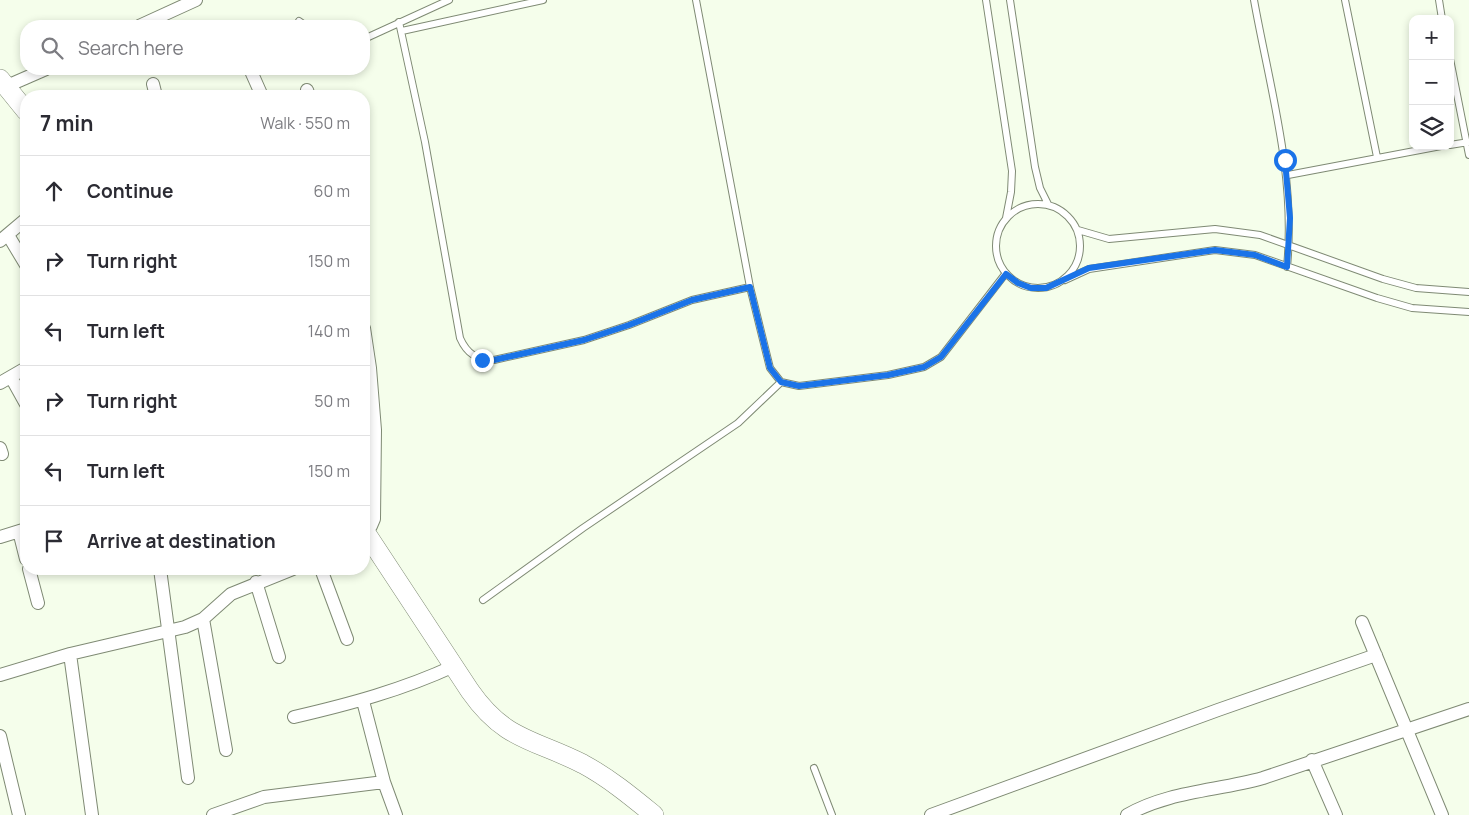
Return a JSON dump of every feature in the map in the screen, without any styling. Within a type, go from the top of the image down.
[{"type":"street","points":[[152,20],[196,0]]},
{"type":"street","points":[[20,104],[4,83],[28,75]]},
{"type":"street","points":[[253,75],[259,90]]},
{"type":"street","points":[[20,224],[4,238],[20,258]]},
{"type":"street","points":[[370,368],[376,438],[376,510],[370,527]]},
{"type":"street","points":[[20,372],[6,380],[20,397]]},
{"type":"street","points":[[0,537],[20,531]]},
{"type":"street","points":[[370,541],[481,706],[498,724],[517,736],[583,764],[617,785],[654,815]]},
{"type":"street","points":[[31,575],[38,603]]},
{"type":"street","points":[[161,575],[188,778]]},
{"type":"street","points":[[0,675],[70,654],[185,627],[203,619],[231,594],[276,575]]},
{"type":"street","points":[[323,575],[347,639]]},
{"type":"street","points":[[256,582],[279,657]]},
{"type":"street","points":[[203,619],[226,750]]},
{"type":"street","points":[[1362,622],[1442,815]]},
{"type":"street","points":[[70,654],[92,815]]},
{"type":"street","points":[[931,815],[1218,710],[1376,655]]},
{"type":"street","points":[[294,717],[363,702],[454,666]]},
{"type":"street","points":[[363,702],[384,782],[396,815]]},
{"type":"street","points":[[1127,815],[1144,805],[1173,796],[1231,787],[1408,731],[1469,709]]},
{"type":"street","points":[[0,736],[3,768],[19,815]]},
{"type":"street","points":[[1312,760],[1336,815]]},
{"type":"street","points":[[213,815],[264,797],[384,782]]},
{"type":"lane","points":[[370,35],[449,0]]},
{"type":"lane","points":[[402,31],[543,0]]},
{"type":"lane","points":[[696,0],[750,287],[770,368],[781,382],[799,386],[888,375],[924,367],[941,357],[1006,274]]},
{"type":"lane","points":[[986,0],[1012,171],[1011,192],[1006,218],[996,238],[996,250],[1000,264],[1006,274],[1018,283],[1031,288],[1046,288],[1089,268],[1215,250],[1255,255],[1377,298],[1412,308],[1469,312]]},
{"type":"lane","points":[[1010,0],[1035,166],[1040,188],[1048,204]]},
{"type":"lane","points":[[1254,0],[1288,175],[1290,218],[1287,267]]},
{"type":"lane","points":[[1345,0],[1377,157]]},
{"type":"lane","points":[[1439,0],[1441,15]]},
{"type":"lane","points":[[399,22],[425,142],[460,338],[464,348],[473,356],[482,360],[494,360],[584,340],[629,325],[692,300],[750,287]]},
{"type":"lane","points":[[1450,60],[1468,142],[1469,155]]},
{"type":"lane","points":[[1454,144],[1468,142]]},
{"type":"lane","points":[[1288,175],[1418,150]]},
{"type":"lane","points":[[1006,218],[1017,208],[1034,203],[1048,204],[1060,209],[1071,218],[1078,230],[1081,244],[1080,258],[1073,272],[1065,280]]},
{"type":"lane","points":[[1078,230],[1109,239],[1215,229],[1260,236],[1416,288],[1469,292]]},
{"type":"lane","points":[[483,600],[583,528],[731,428],[760,404],[781,382]]},
{"type":"lane","points":[[814,768],[832,815]]},
{"type":"route","points":[[482,360],[494,360],[584,340],[629,325],[692,300],[750,287],[770,368],[774,376],[781,382],[799,386],[888,375],[924,367],[941,357],[1006,274],[1018,283],[1031,288],[1046,288],[1089,268],[1175,254],[1215,250],[1255,255],[1287,267],[1290,197],[1285,160]]}]
